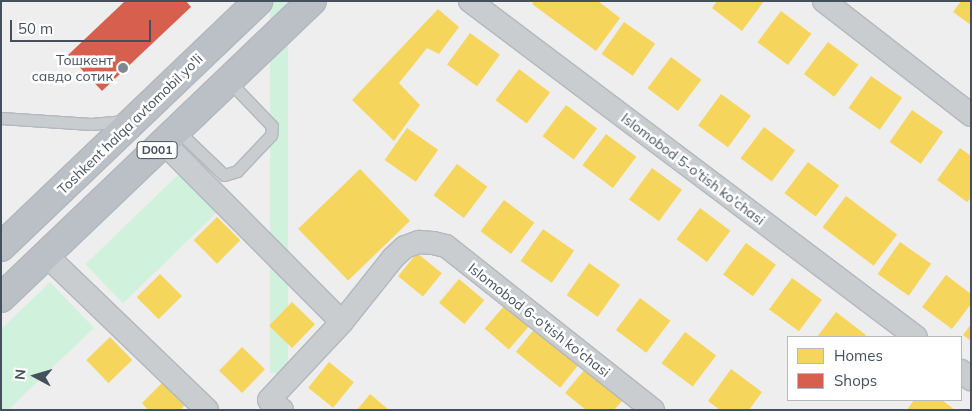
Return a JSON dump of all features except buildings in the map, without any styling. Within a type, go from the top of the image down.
[{"type":"highway","name":"Toshkent halqa avtomobil yo'li","points":[[1,247],[258,1]]},
{"type":"highway","name":"D001","points":[[1,298],[312,1]]},
{"type":"street","name":"Islomobod 5-o'tish ko'chasi","points":[[470,1],[915,336]]},
{"type":"street","points":[[824,1],[971,115]]},
{"type":"street","points":[[171,136],[342,322],[276,405]]},
{"type":"street","name":"Islomobod 6-o'tish ko'chasi","points":[[342,322],[393,258],[405,247],[419,242],[446,246],[653,410]]},
{"type":"street","points":[[46,255],[207,410]]},
{"type":"lane","points":[[171,136],[224,176],[236,171],[271,135],[272,126],[229,81]]},
{"type":"lane","points":[[1,118],[91,124],[134,120]]},
{"type":"green space","points":[[270,1],[288,1],[288,373],[270,373]]},
{"type":"green space","points":[[179,174],[217,213],[123,303],[85,264]]},
{"type":"green space","points":[[50,282],[94,328],[8,410],[1,410],[1,329]]},
{"type":"place","name":"Тошкент савдо сотик","points":[[123,68]]}]
